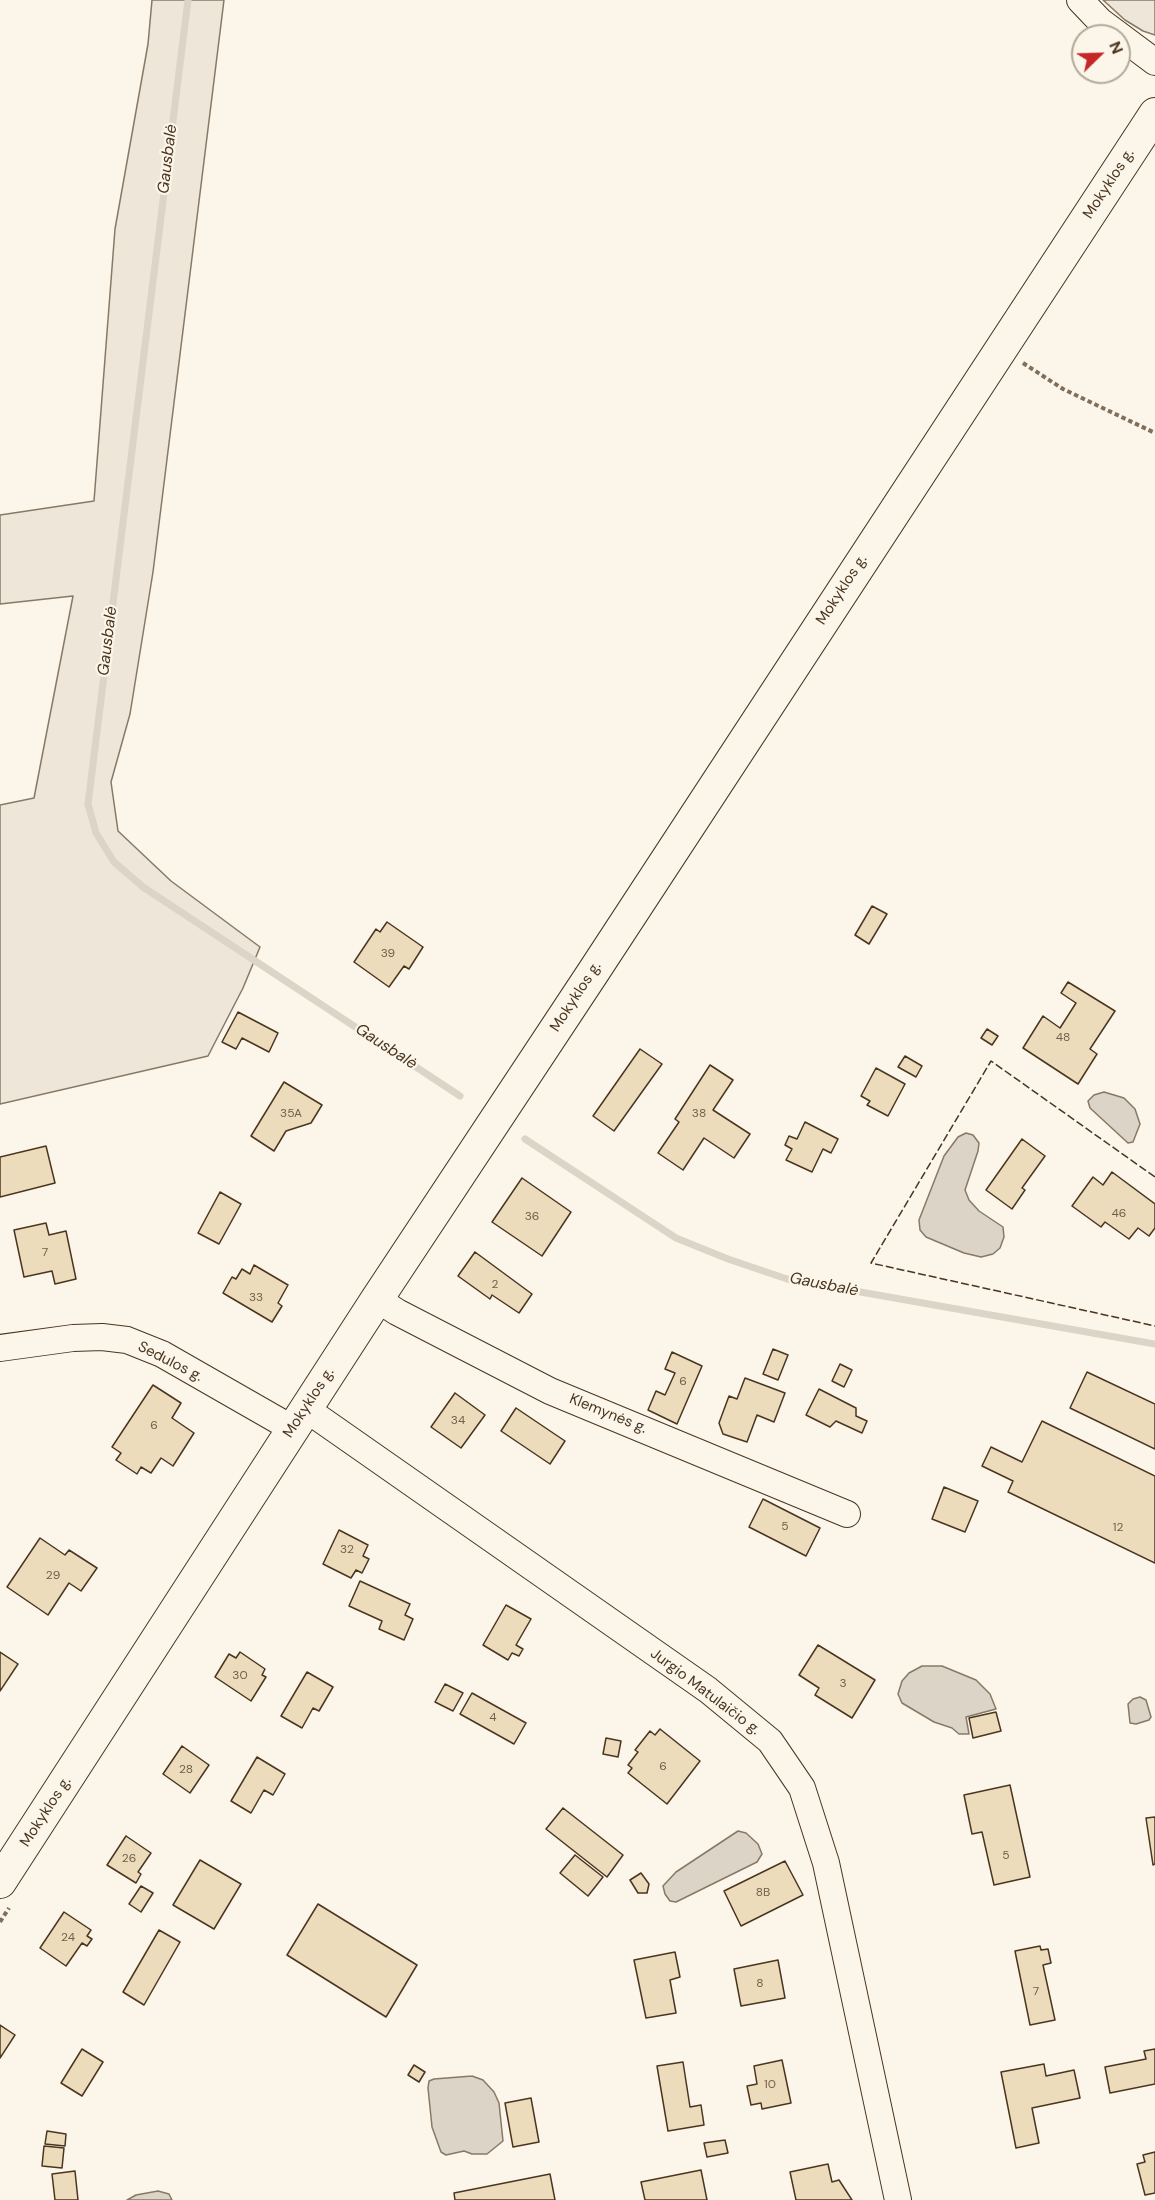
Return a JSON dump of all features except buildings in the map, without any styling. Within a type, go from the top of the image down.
[{"type":"main road","name":"Mokyklos g.","points":[[0,1882],[377,1299],[1155,114]]},
{"type":"street","points":[[1080,0],[1100,21],[1155,62]]},
{"type":"street","name":"Klemynės g.","points":[[377,1299],[396,1312],[550,1391],[847,1514]]},
{"type":"street","name":"Sedulos g.","points":[[0,1348],[102,1336],[127,1340],[162,1354],[299,1419]]},
{"type":"street","name":"Jurgio Matulaičio g.","points":[[299,1419],[708,1690],[770,1741],[802,1788],[826,1863],[898,2200]]},
{"type":"path","points":[[1000,348],[1063,389],[1155,433]]},
{"type":"shaded area","points":[[152,0],[224,0],[153,572],[130,714],[111,782],[118,831],[171,881],[260,947],[243,988],[208,1056],[0,1104],[0,805],[34,798],[73,596],[0,604],[0,515],[94,501],[115,229],[148,44]]},
{"type":"shaded area","points":[[1103,0],[1155,0],[1155,35],[1125,20]]},
{"type":"shaded area","points":[[1104,1092],[1124,1098],[1135,1109],[1140,1124],[1133,1142],[1128,1143],[1090,1108],[1088,1101],[1094,1095]]},
{"type":"shaded area","points":[[966,1133],[973,1135],[979,1143],[965,1190],[969,1200],[979,1211],[1003,1227],[1004,1237],[1000,1248],[993,1254],[981,1257],[964,1253],[926,1237],[920,1230],[919,1220],[944,1156],[958,1137]]},
{"type":"shaded area","points":[[922,1666],[942,1666],[976,1680],[990,1694],[996,1709],[966,1717],[969,1734],[959,1734],[952,1728],[934,1722],[902,1703],[898,1694],[902,1681],[909,1673]]},
{"type":"shaded area","points":[[1140,1697],[1146,1700],[1151,1717],[1149,1720],[1136,1724],[1130,1723],[1128,1704]]},
{"type":"shaded area","points":[[738,1831],[746,1833],[758,1844],[762,1854],[757,1862],[676,1902],[670,1901],[663,1886],[676,1872]]},
{"type":"shaded area","points":[[472,2076],[483,2080],[494,2092],[499,2103],[503,2141],[487,2154],[472,2154],[464,2151],[446,2155],[441,2152],[432,2127],[429,2081]]},
{"type":"shaded area","points":[[158,2191],[169,2194],[172,2200],[127,2200],[136,2195]]},
{"type":"waterway","name":"Gausbalė","points":[[188,0],[88,804],[96,833],[114,862],[143,887],[460,1096]]},
{"type":"waterway","name":"Gausbalė","points":[[525,1139],[676,1238],[787,1279],[1155,1344]]},
{"type":"fence","points":[[1155,1177],[991,1061],[871,1263],[1155,1326]]}]
